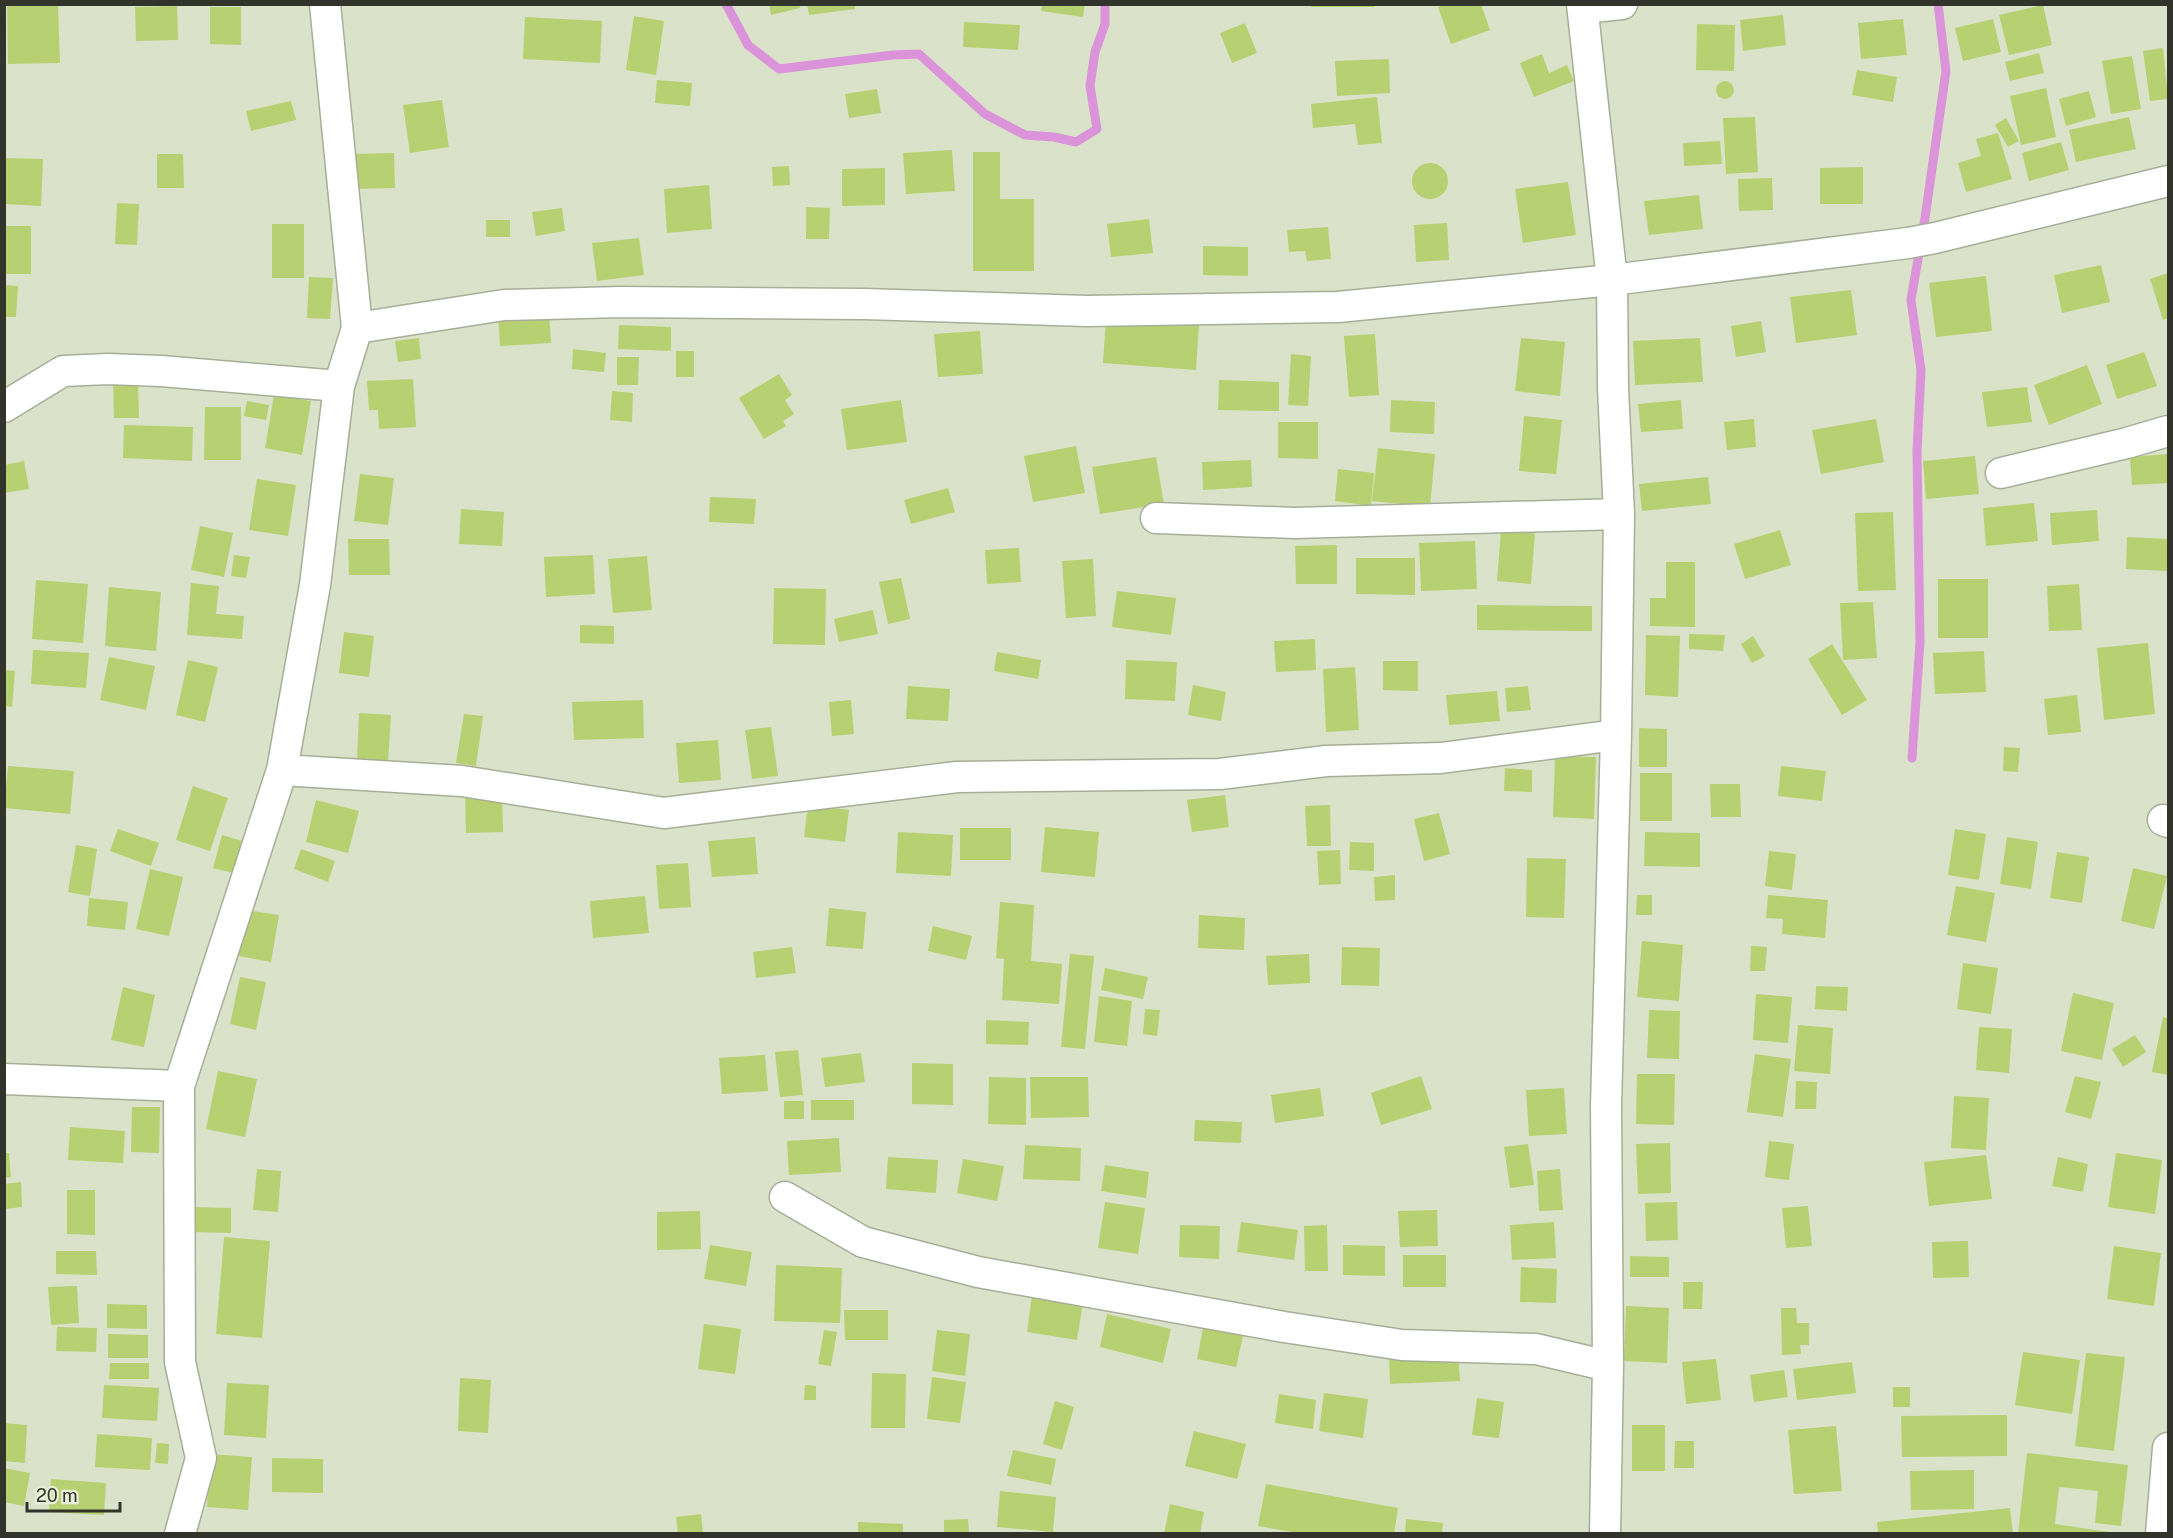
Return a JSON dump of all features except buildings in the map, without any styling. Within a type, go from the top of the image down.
[{"type":"street","points":[[180,1533],[201,1458],[180,1362],[179,1086],[282,770],[315,585],[339,386],[357,328],[326,4]]},
{"type":"street","points":[[1605,1533],[1608,1366],[1606,1106],[1616,735],[1619,514],[1613,388],[1612,280],[1583,6],[1622,4]]},
{"type":"street","points":[[357,328],[504,305],[620,302],[864,303],[1087,310],[1338,307],[1612,280],[1921,241],[2169,181]]},
{"type":"street","points":[[4,407],[63,371],[108,369],[161,371],[339,386]]},
{"type":"street","points":[[2001,472],[2169,431]]},
{"type":"street","points":[[1156,518],[1295,523],[1619,514]]},
{"type":"street","points":[[282,770],[462,781],[664,813],[957,777],[1220,774],[1326,761],[1441,758],[1616,735]]},
{"type":"street","points":[[4,1078],[179,1086]]},
{"type":"street","points":[[785,1197],[863,1242],[978,1272],[1284,1327],[1391,1343],[1536,1349],[1608,1366]]},
{"type":"street","points":[[2161,1533],[2169,1448]]},
{"type":"waterway","points":[[726,4],[748,45],[779,69],[919,54],[985,114],[1025,135],[1054,137],[1076,142],[1097,129],[1090,86],[1095,52],[1105,24],[1105,4]]},
{"type":"waterway","points":[[1912,758],[1920,642],[1917,452],[1921,370],[1911,300],[1946,71],[1938,4]]}]
